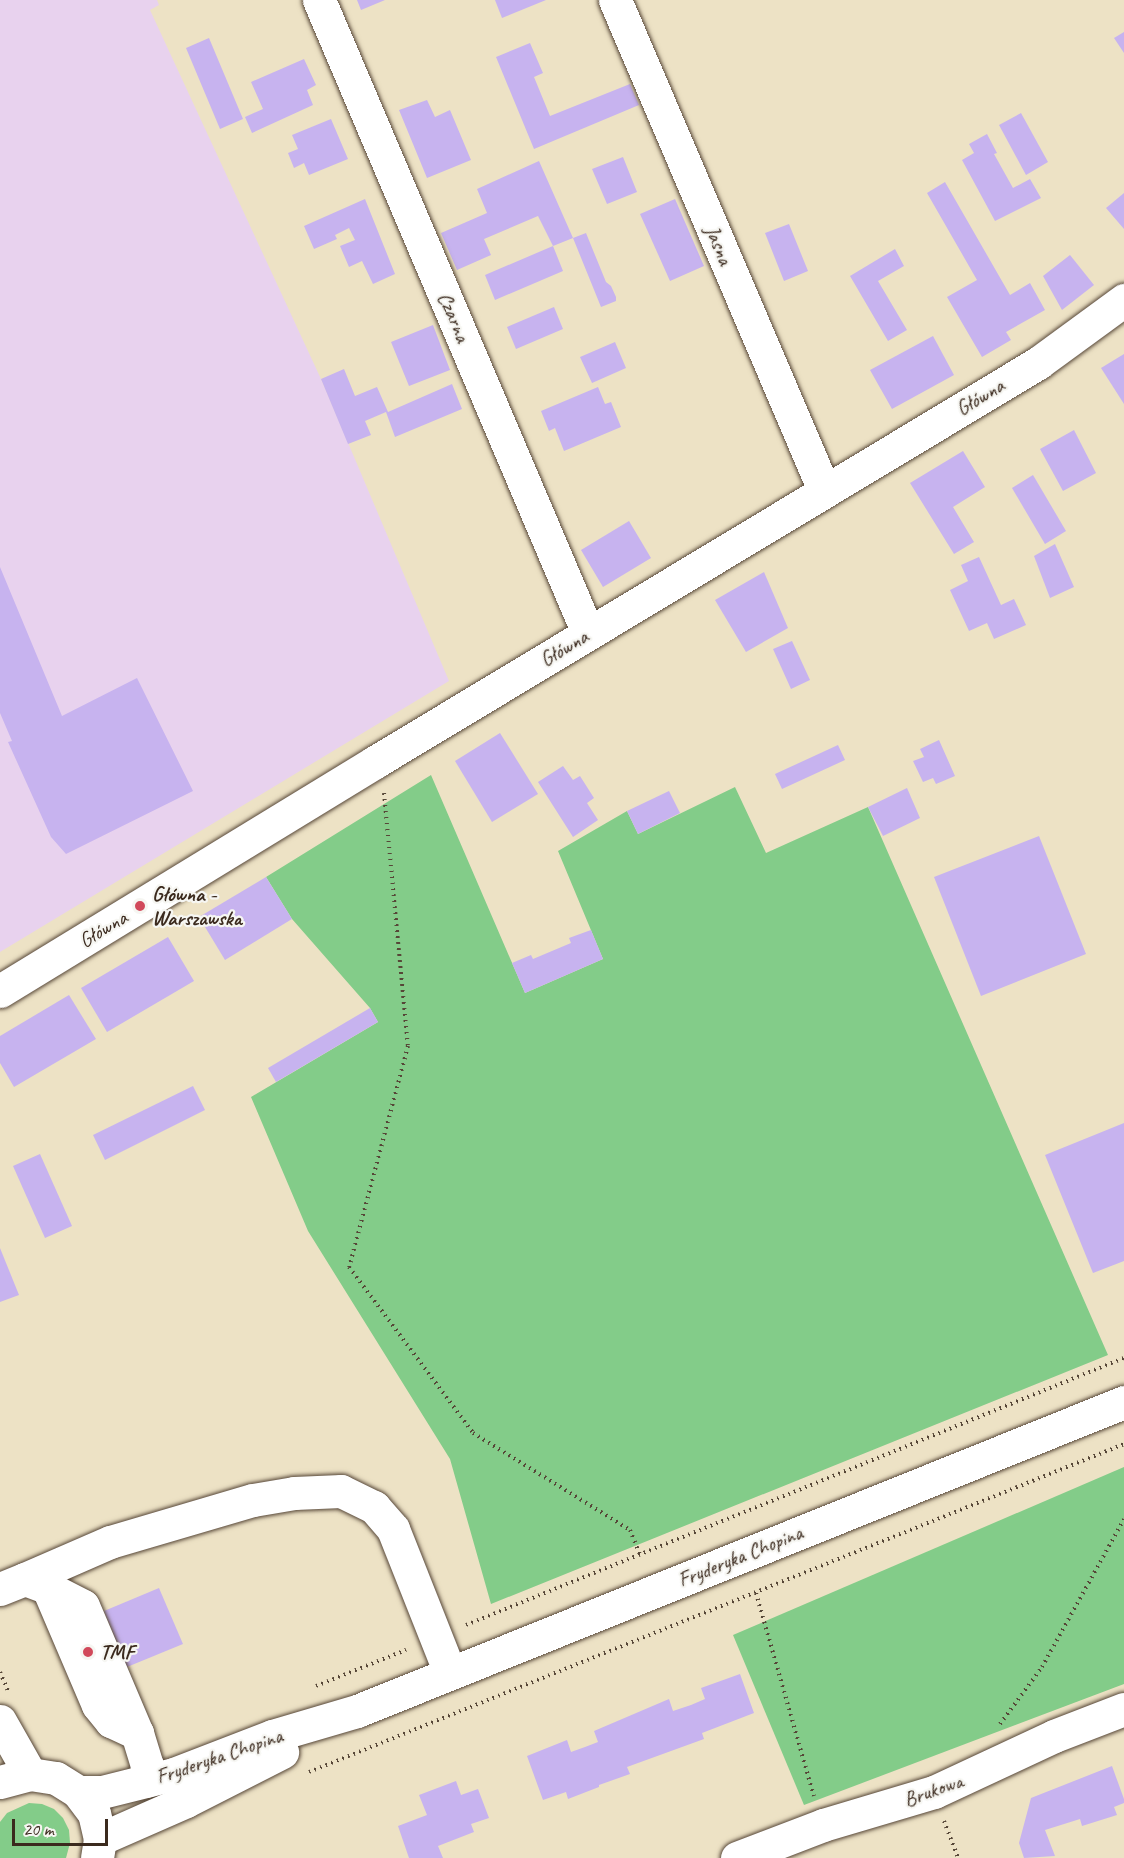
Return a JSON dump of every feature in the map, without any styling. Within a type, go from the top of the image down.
[{"type":"street","name":"Czarna","points":[[319,0],[588,633]]},
{"type":"street","name":"Jasna","points":[[615,0],[824,490]]},
{"type":"street","name":"Główna","points":[[0,991],[824,490],[1038,363],[1124,300]]},
{"type":"street","name":"Fryderyka Chopina","points":[[98,1849],[357,1711],[1124,1402]]},
{"type":"street","points":[[24,1586],[110,1542],[254,1500],[294,1493],[341,1491],[374,1507],[393,1529],[450,1673]]},
{"type":"street","points":[[24,1586],[83,1606],[137,1733],[147,1765],[146,1782]]},
{"type":"street","name":"Brukowa","points":[[737,1858],[823,1826],[934,1792],[967,1779],[1054,1736],[1124,1709]]},
{"type":"street","name":"Fryderyka Chopina","points":[[78,1792],[102,1792],[174,1774],[272,1736],[357,1711]]},
{"type":"street","points":[[0,1721],[15,1778],[56,1778],[78,1792],[94,1813],[98,1849]]},
{"type":"path","points":[[375,762],[383,782],[408,1046],[349,1267],[473,1434],[630,1530],[640,1555]]},
{"type":"path","points":[[314,1687],[1124,1358]]},
{"type":"path","points":[[300,1776],[1124,1444]]},
{"type":"path","points":[[996,1731],[1042,1667],[1124,1519]]},
{"type":"path","points":[[756,1593],[823,1826]]},
{"type":"shaded area","points":[[0,0],[157,0],[159,5],[150,10],[321,379],[449,681],[0,952]]},
{"type":"green space","points":[[431,775],[525,993],[603,959],[558,851],[627,811],[638,834],[735,787],[766,853],[868,807],[1108,1355],[491,1604],[450,1459],[308,1231],[251,1097],[378,1022],[370,1008],[292,919],[266,877]]},
{"type":"green space","points":[[1124,1467],[1124,1684],[804,1805],[733,1635]]},
{"type":"green space","points":[[29,1803],[42,1804],[54,1809],[63,1818],[69,1830],[70,1843],[66,1858],[0,1858],[0,1822],[7,1813]]},
{"type":"building","points":[[357,0],[385,0],[361,10]]},
{"type":"building","points":[[495,0],[546,0],[502,18]]},
{"type":"building","points":[[1124,32],[1124,53],[1114,38]]},
{"type":"building","points":[[209,38],[243,119],[220,129],[186,48]]},
{"type":"building","points":[[530,43],[543,73],[534,77],[550,116],[630,84],[639,105],[534,149],[496,57]]},
{"type":"building","points":[[304,59],[316,85],[307,90],[313,105],[252,133],[245,117],[263,109],[251,82]]},
{"type":"building","points":[[427,100],[435,117],[450,110],[471,160],[427,178],[399,110]]},
{"type":"building","points":[[1021,113],[1048,162],[1026,175],[999,125]]},
{"type":"building","points":[[331,119],[348,159],[309,175],[304,163],[294,168],[288,153],[298,149],[292,135]]},
{"type":"building","points":[[987,134],[997,153],[994,154],[1013,188],[1030,179],[1041,198],[995,221],[962,160],[974,153],[969,144]]},
{"type":"building","points":[[623,157],[637,192],[607,204],[592,169]]},
{"type":"building","points":[[539,161],[573,238],[553,246],[538,216],[484,239],[491,255],[457,270],[441,233],[487,213],[477,189]]},
{"type":"building","points":[[945,182],[1010,295],[1030,283],[1045,310],[1006,332],[1011,340],[982,357],[947,297],[977,280],[927,193]]},
{"type":"building","points":[[1124,193],[1124,229],[1106,208]]},
{"type":"building","points":[[365,199],[395,274],[373,284],[362,261],[349,267],[340,246],[355,240],[349,228],[335,235],[337,239],[314,249],[304,226]]},
{"type":"building","points":[[675,199],[704,266],[670,281],[640,214]]},
{"type":"building","points":[[789,224],[808,271],[784,281],[765,233]]},
{"type":"building","points":[[586,233],[606,282],[611,286],[616,297],[616,301],[601,307],[573,238]]},
{"type":"building","points":[[553,246],[563,271],[495,300],[485,275]]},
{"type":"building","points":[[895,249],[904,266],[878,281],[907,330],[888,341],[850,276]]},
{"type":"building","points":[[1070,255],[1094,285],[1062,310],[1043,276]]},
{"type":"building","points":[[554,307],[563,329],[516,349],[507,327]]},
{"type":"building","points":[[433,325],[450,370],[409,386],[391,342]]},
{"type":"building","points":[[933,336],[954,375],[892,409],[870,370]]},
{"type":"building","points":[[615,342],[626,368],[592,383],[580,357]]},
{"type":"building","points":[[1124,354],[1124,404],[1101,368]]},
{"type":"building","points":[[344,369],[355,396],[377,387],[388,412],[452,384],[462,409],[395,437],[386,412],[365,421],[371,435],[348,444],[321,379]]},
{"type":"building","points":[[598,387],[605,404],[611,402],[621,427],[564,451],[555,428],[549,431],[541,411]]},
{"type":"building","points":[[1074,430],[1096,473],[1063,491],[1040,449]]},
{"type":"building","points":[[963,451],[985,487],[953,507],[974,542],[954,554],[910,483]]},
{"type":"building","points":[[1033,475],[1066,531],[1045,544],[1012,488]]},
{"type":"building","points":[[629,521],[651,558],[603,587],[581,550]]},
{"type":"building","points":[[1055,544],[1074,587],[1050,598],[1034,556]]},
{"type":"building","points":[[979,557],[1001,605],[1014,599],[1026,625],[994,639],[987,623],[969,631],[950,590],[968,581],[961,565]]},
{"type":"building","points":[[0,567],[62,716],[137,678],[193,791],[66,854],[51,837],[8,742],[12,741],[0,713]]},
{"type":"building","points":[[764,572],[788,628],[746,652],[715,600]]},
{"type":"building","points":[[792,641],[810,680],[791,689],[773,649]]},
{"type":"building","points":[[500,733],[538,794],[492,822],[455,761]]},
{"type":"building","points":[[939,740],[955,776],[936,784],[933,778],[923,782],[913,761],[924,757],[920,749]]},
{"type":"building","points":[[838,745],[845,760],[782,789],[775,774]]},
{"type":"building","points":[[563,766],[573,780],[580,776],[594,798],[587,803],[598,820],[573,837],[538,782]]},
{"type":"building","points":[[907,788],[920,818],[883,836],[868,807]]},
{"type":"building","points":[[669,791],[680,813],[638,834],[627,811]]},
{"type":"building","points":[[1039,836],[1086,954],[981,996],[934,877]]},
{"type":"building","points":[[266,877],[292,919],[225,960],[199,917]]},
{"type":"building","points":[[591,930],[603,959],[525,993],[512,963],[531,955],[533,959],[571,943],[569,938]]},
{"type":"building","points":[[168,937],[194,981],[107,1032],[81,988]]},
{"type":"building","points":[[69,995],[96,1039],[14,1087],[0,1063],[0,1036]]},
{"type":"building","points":[[370,1008],[378,1022],[276,1082],[268,1068]]},
{"type":"building","points":[[193,1086],[205,1110],[105,1160],[93,1135]]},
{"type":"building","points":[[1124,1123],[1124,1261],[1093,1273],[1045,1155]]},
{"type":"building","points":[[40,1154],[72,1226],[45,1238],[13,1166]]},
{"type":"building","points":[[0,1248],[19,1295],[0,1302]]},
{"type":"building","points":[[159,1588],[183,1644],[127,1667],[104,1611]]},
{"type":"building","points":[[740,1674],[754,1713],[702,1733],[704,1739],[627,1767],[630,1774],[599,1785],[599,1787],[568,1799],[566,1792],[543,1800],[527,1756],[567,1740],[571,1752],[598,1742],[594,1731],[669,1699],[673,1711],[691,1705],[705,1699],[701,1688]]},
{"type":"building","points":[[1112,1766],[1124,1799],[1124,1803],[1114,1807],[1117,1815],[1082,1826],[1080,1819],[1045,1830],[1055,1856],[1024,1858],[1019,1843],[1031,1798]]},
{"type":"building","points":[[456,1781],[461,1795],[478,1789],[489,1818],[471,1824],[474,1832],[438,1846],[443,1858],[409,1858],[398,1826],[427,1815],[419,1795]]},
{"type":"place","name":"Główna - Warszawska","points":[[140,906]]},
{"type":"place","name":"TMF","points":[[88,1652]]}]
